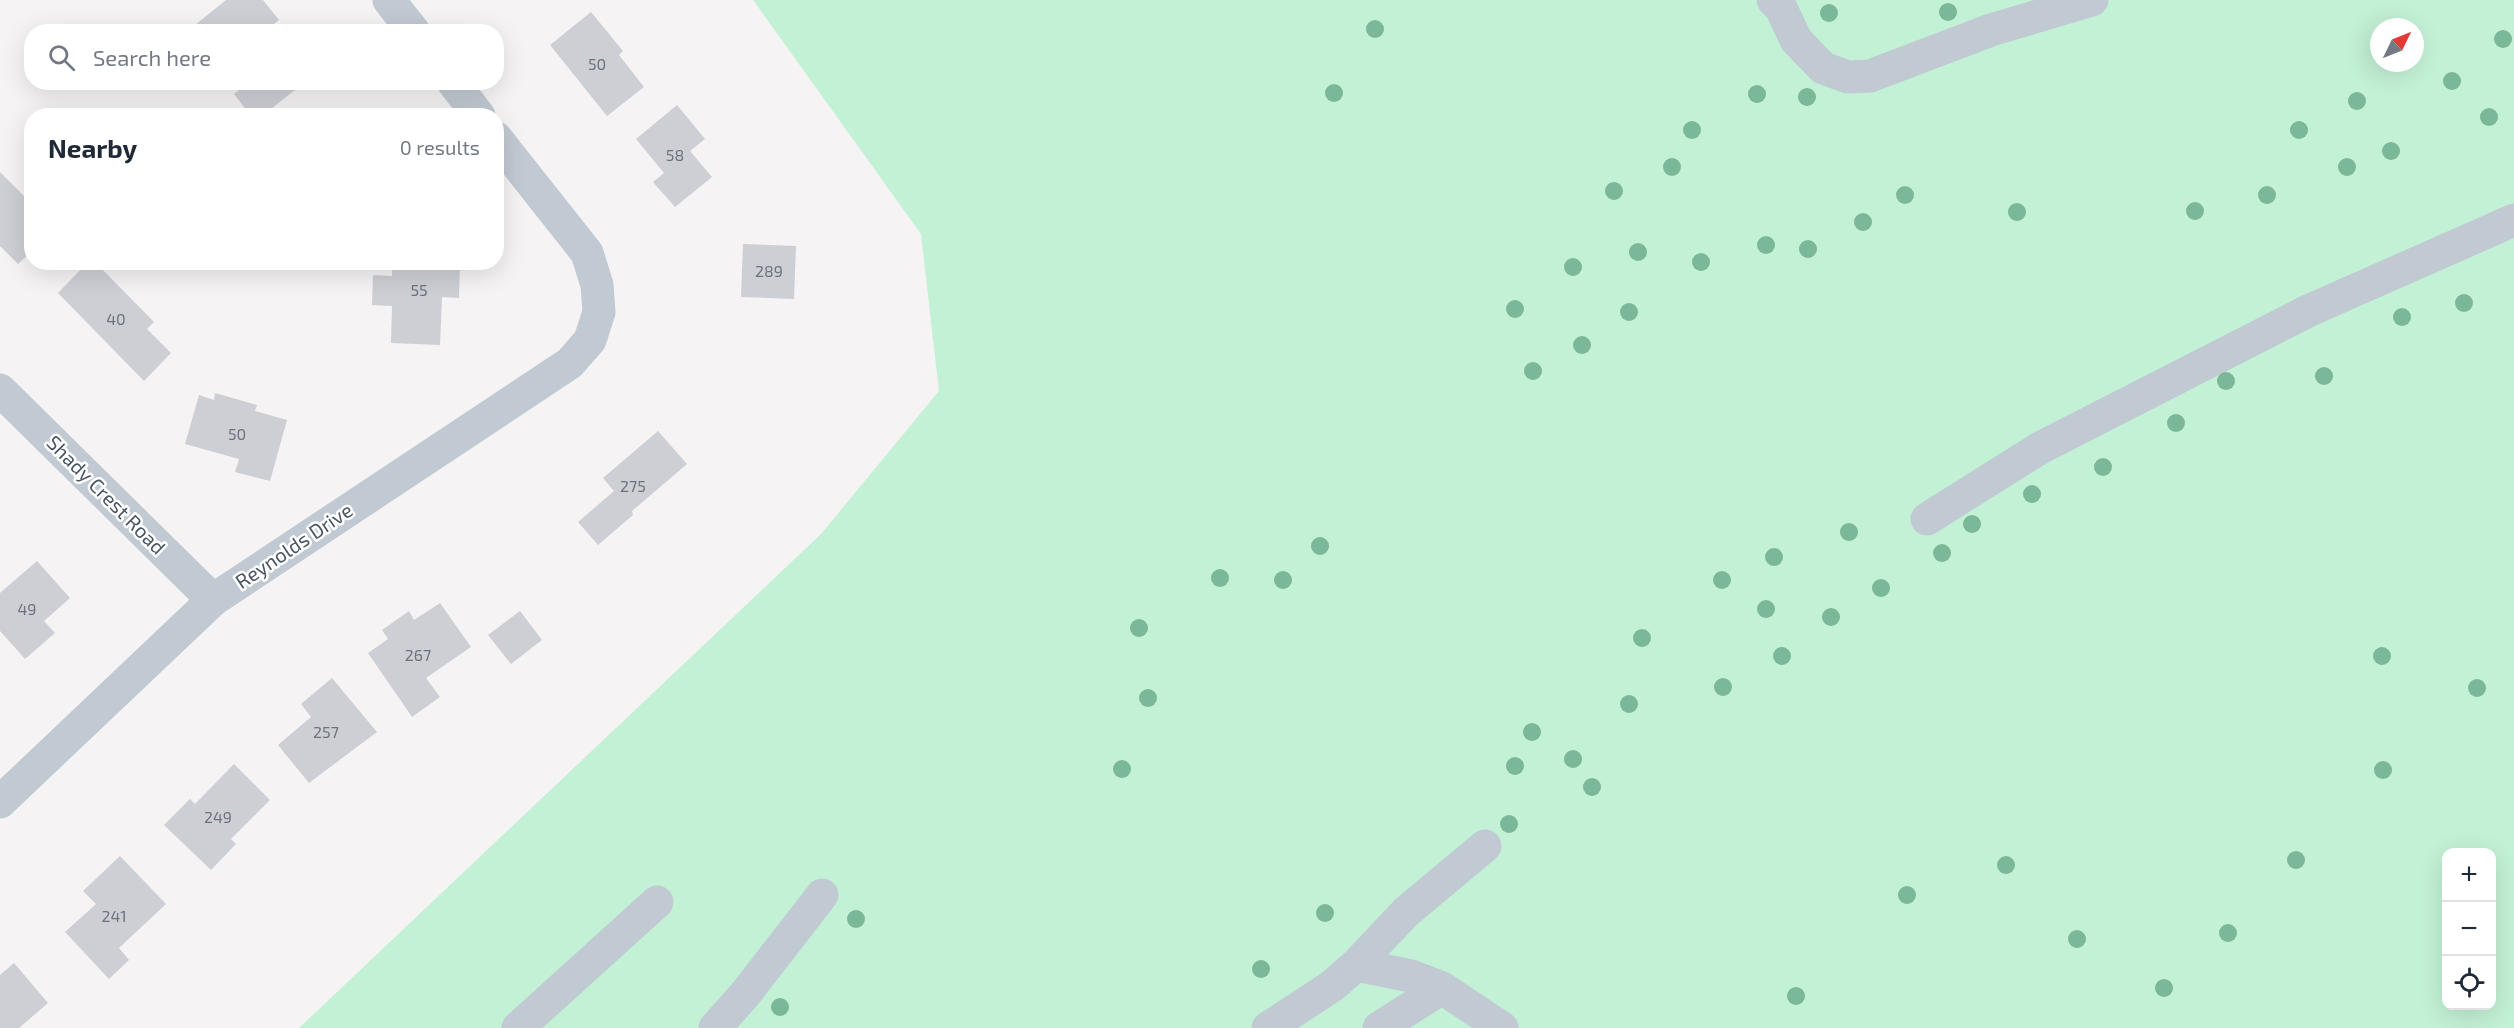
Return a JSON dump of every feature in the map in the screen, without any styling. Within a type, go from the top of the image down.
[{"type":"street","points":[[389,0],[408,24]]},
{"type":"street","points":[[1773,0],[1781,8],[1796,40],[1823,68],[1848,77],[1870,76],[1981,33],[2092,0]]},
{"type":"street","points":[[459,90],[473,108]]},
{"type":"street","name":"Reynolds Drive","points":[[0,801],[213,600],[570,363],[590,340],[599,312],[597,285],[587,253],[504,148]]},
{"type":"street","points":[[1927,519],[2040,448],[2298,316],[2514,220]]},
{"type":"street","name":"Shady Crest Road","points":[[0,390],[213,600]]},
{"type":"street","points":[[1268,1028],[1332,986],[1356,965],[1406,912],[1485,846]]},
{"type":"street","points":[[715,1028],[746,993],[822,895]]},
{"type":"street","points":[[518,1028],[657,903]]},
{"type":"street","points":[[1356,965],[1411,976],[1442,988],[1502,1028]]},
{"type":"street","points":[[1379,1028],[1442,988]]},
{"type":"green space","points":[[753,0],[2514,0],[2514,1028],[299,1028],[821,534],[939,391],[921,234]]},
{"type":"building","points":[[226,0],[263,0],[279,20],[274,24],[196,24]]},
{"type":"building","points":[[591,12],[623,51],[619,55],[644,87],[607,116],[550,45]]},
{"type":"building","points":[[239,90],[295,90],[272,108],[245,108],[234,94]]},
{"type":"building","points":[[677,105],[705,139],[690,151],[712,177],[675,207],[653,182],[664,173],[636,139]]},
{"type":"building","points":[[0,172],[24,196],[24,258],[18,264],[0,246]]},
{"type":"building","points":[[743,244],[796,246],[794,299],[741,297]]},
{"type":"building","points":[[80,270],[103,270],[154,322],[147,329],[171,353],[144,381],[58,293]]},
{"type":"building","points":[[392,270],[460,270],[459,298],[442,297],[440,345],[391,343],[392,306],[372,305],[373,275],[392,276]]},
{"type":"building","points":[[215,393],[257,405],[255,411],[287,420],[270,481],[235,472],[239,459],[185,444],[199,395],[214,400]]},
{"type":"building","points":[[658,431],[687,464],[632,511],[633,515],[598,545],[578,522],[614,491],[603,478]]},
{"type":"building","points":[[37,561],[70,598],[44,621],[55,633],[25,659],[0,631],[0,593]]},
{"type":"building","points":[[440,603],[471,647],[426,678],[440,697],[412,717],[368,653],[388,639],[382,630],[409,611],[414,620]]},
{"type":"building","points":[[520,611],[542,640],[511,664],[488,635]]},
{"type":"building","points":[[332,678],[377,732],[309,783],[278,745],[311,717],[301,704]]},
{"type":"building","points":[[234,764],[270,800],[231,839],[236,844],[211,870],[164,825],[190,799],[195,804]]},
{"type":"building","points":[[120,856],[166,904],[119,948],[129,960],[109,979],[65,932],[96,904],[83,891]]},
{"type":"building","points":[[14,963],[48,1003],[19,1028],[0,1028],[0,975]]}]
